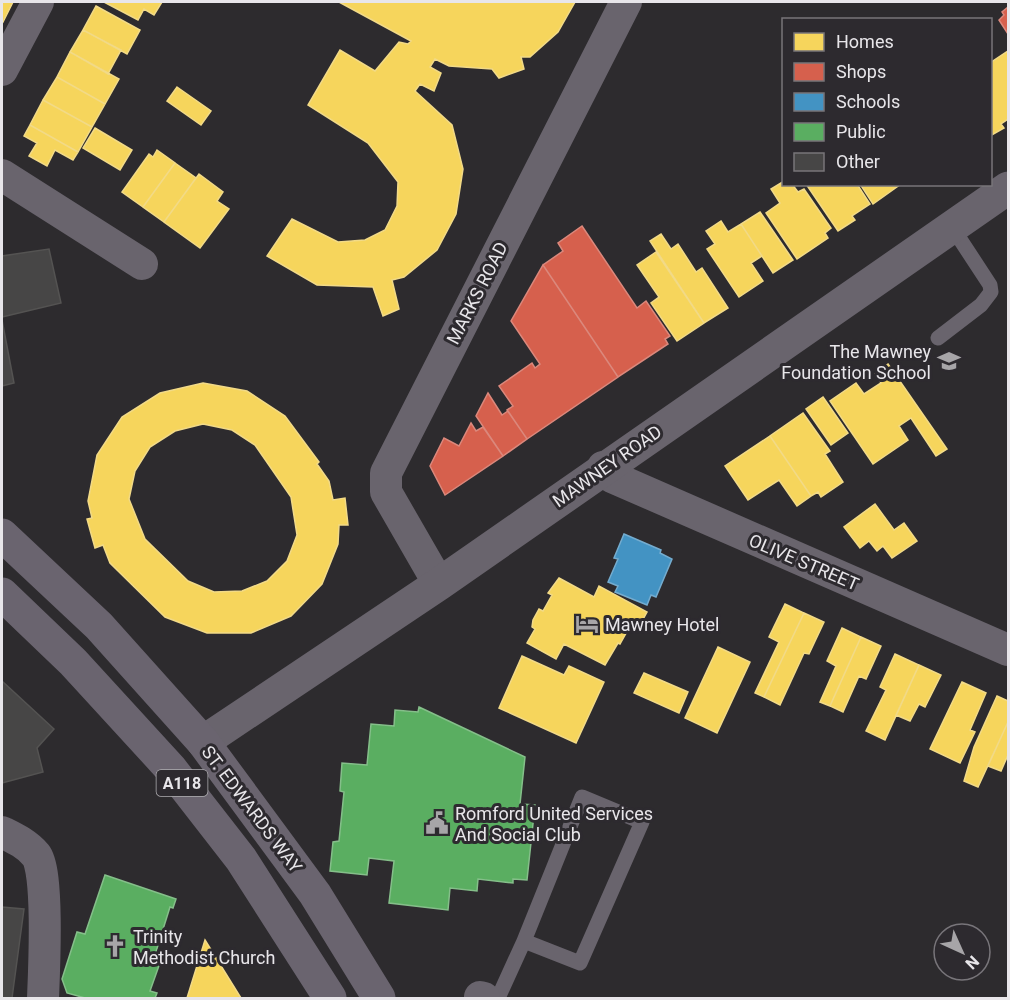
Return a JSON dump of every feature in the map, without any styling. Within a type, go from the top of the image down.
[{"type":"main road","name":"ST. EDWARDS WAY","points":[[2,535],[99,626],[203,742],[315,894],[379,999]]},
{"type":"main road","name":"A118","points":[[2,594],[73,662],[171,769],[241,859],[330,999]]},
{"type":"street","points":[[2,70],[38,2]]},
{"type":"street","name":"MARKS ROAD","points":[[439,584],[386,492],[386,473],[626,2]]},
{"type":"street","points":[[2,175],[142,264]]},
{"type":"street","name":"MAWNEY ROAD","points":[[203,742],[439,584],[603,467],[1008,188]]},
{"type":"street","name":"OLIVE STREET","points":[[603,467],[612,477],[1008,651]]},
{"type":"street","points":[[2,832],[22,842],[38,857],[45,901],[43,999]]},
{"type":"lane","points":[[938,338],[981,305],[991,292],[990,285],[952,227]]},
{"type":"lane","points":[[487,998],[524,941],[582,797],[642,822],[580,963],[524,941]]},
{"type":"building: Homes","points":[[2,2],[13,2],[3,22],[2,21]]},
{"type":"building: Homes","points":[[104,2],[162,2],[154,15],[144,9],[138,20]]},
{"type":"building: Homes","points":[[339,2],[575,2],[558,32],[530,57],[521,57],[524,69],[499,78],[492,69],[449,66],[435,59],[430,67],[441,73],[434,91],[420,84],[415,91],[452,125],[463,169],[456,214],[437,250],[404,277],[392,280],[399,309],[383,316],[373,287],[317,285],[267,256],[292,219],[338,242],[365,240],[385,230],[397,206],[398,182],[368,143],[308,105],[340,50],[375,71],[399,42],[408,44],[411,41]]},
{"type":"building: Homes","points":[[96,6],[140,30],[127,54],[83,30]]},
{"type":"building: Homes","points":[[83,30],[121,50],[108,74],[70,52]]},
{"type":"building: Homes","points":[[1008,51],[1008,119],[1001,124],[1004,128],[992,135],[992,62]]},
{"type":"building: Homes","points":[[70,52],[119,79],[105,104],[57,77]]},
{"type":"building: Homes","points":[[57,77],[105,104],[92,127],[43,100]]},
{"type":"building: Homes","points":[[177,87],[211,111],[201,125],[167,101]]},
{"type":"building: Homes","points":[[43,100],[92,127],[78,152],[30,125]]},
{"type":"building: Homes","points":[[30,125],[78,152],[73,160],[55,150],[47,166],[29,156],[37,143],[24,136]]},
{"type":"building: Homes","points":[[95,128],[132,150],[120,170],[83,148]]},
{"type":"building: Homes","points":[[157,150],[175,163],[143,207],[122,192],[149,154],[153,157]]},
{"type":"building: Homes","points":[[175,163],[196,178],[164,222],[143,207]]},
{"type":"building: Homes","points":[[199,174],[223,192],[217,201],[229,209],[200,248],[164,222]]},
{"type":"building: Homes","points":[[782,182],[782,186],[794,186],[798,192],[804,189],[831,228],[825,233],[828,238],[797,259],[766,213],[780,203],[771,189]]},
{"type":"building: Homes","points":[[807,186],[858,186],[870,204],[852,216],[855,220],[838,231]]},
{"type":"building: Homes","points":[[861,186],[898,186],[873,204]]},
{"type":"building: Homes","points":[[760,212],[793,260],[773,273],[741,224]]},
{"type":"building: Homes","points":[[721,221],[728,232],[741,224],[762,256],[751,263],[763,281],[739,297],[707,249],[715,244],[706,231]]},
{"type":"building: Homes","points":[[661,234],[671,249],[678,244],[696,272],[702,268],[728,308],[704,323],[650,241]]},
{"type":"building: Homes","points":[[656,252],[704,323],[677,341],[651,303],[659,297],[637,265]]},
{"type":"building: Homes","points":[[888,364],[947,449],[936,456],[911,418],[899,426],[908,440],[873,464],[830,401],[856,383],[864,394],[881,383],[875,374]]},
{"type":"building: Homes","points":[[203,383],[247,391],[285,416],[319,462],[317,464],[329,481],[333,500],[345,498],[348,525],[339,525],[338,544],[322,584],[291,616],[251,633],[207,633],[165,617],[110,563],[103,545],[95,548],[87,519],[92,518],[88,501],[97,455],[122,417],[160,393]],"holes":[[[203,424],[232,430],[255,445],[291,497],[297,535],[287,561],[267,581],[242,591],[214,592],[188,581],[145,539],[129,499],[135,471],[150,447],[175,431]]]},
{"type":"building: Homes","points":[[823,397],[848,433],[831,445],[806,409]]},
{"type":"building: Homes","points":[[803,413],[830,451],[825,454],[843,482],[821,497],[818,492],[811,496],[770,436]]},
{"type":"building: Homes","points":[[770,436],[811,496],[797,506],[779,480],[748,500],[725,466]]},
{"type":"building: Homes","points":[[875,504],[894,530],[904,523],[917,541],[892,558],[883,546],[877,551],[869,541],[860,548],[844,527]]},
{"type":"building: Homes","name":"Mawney Hotel","points":[[559,578],[594,597],[599,586],[647,612],[636,632],[629,628],[605,665],[564,644],[556,659],[527,643],[535,629],[532,627],[533,620],[539,609],[543,611],[552,595],[548,593]]},
{"type":"building: Homes","points":[[785,604],[804,613],[764,697],[755,693],[779,642],[769,637]]},
{"type":"building: Homes","points":[[804,613],[824,622],[809,654],[804,653],[780,705],[764,697]]},
{"type":"building: Homes","points":[[842,628],[861,637],[830,706],[820,702],[836,666],[827,661]]},
{"type":"building: Homes","points":[[861,637],[881,646],[866,679],[859,676],[843,712],[830,706]]},
{"type":"building: Homes","points":[[718,647],[750,662],[717,733],[685,718]]},
{"type":"building: Homes","points":[[895,654],[919,665],[885,740],[866,731],[886,690],[880,687]]},
{"type":"building: Homes","points":[[522,656],[564,675],[569,666],[604,682],[576,743],[499,708]]},
{"type":"building: Homes","points":[[919,665],[941,675],[925,707],[919,704],[910,721],[896,715]]},
{"type":"building: Homes","points":[[644,673],[688,692],[679,713],[634,693]]},
{"type":"building: Homes","points":[[962,682],[986,693],[970,730],[975,732],[960,763],[930,749]]},
{"type":"building: Homes","points":[[997,696],[1008,701],[1008,722],[978,787],[964,781],[974,747]]},
{"type":"building: Homes","points":[[1008,722],[1008,755],[1001,771],[988,766]]},
{"type":"building: Homes","points":[[205,940],[241,998],[187,998]]},
{"type":"building: Shops","points":[[1008,7],[1008,34],[999,20],[1004,15],[1002,12]]},
{"type":"building: Shops","points":[[582,226],[637,308],[646,301],[670,336],[665,339],[668,344],[618,377],[543,265],[563,251],[558,243]]},
{"type":"building: Shops","points":[[543,265],[618,377],[527,439],[507,410],[513,406],[499,386],[532,363],[535,368],[540,364],[511,321]]},
{"type":"building: Shops","points":[[488,393],[502,415],[508,411],[527,439],[503,456],[476,416]]},
{"type":"building: Shops","points":[[471,423],[476,431],[483,427],[503,456],[445,495],[430,466],[444,438],[459,446]]},
{"type":"building: Schools","points":[[624,534],[661,550],[660,553],[672,559],[656,597],[651,595],[647,605],[615,592],[618,586],[608,582],[618,559],[614,558]]},
{"type":"building: Public","name":"Romford United Services And Social Club","points":[[419,707],[525,757],[520,804],[535,805],[527,880],[513,879],[513,883],[478,879],[477,891],[450,888],[448,910],[389,903],[394,861],[369,858],[367,875],[330,871],[333,842],[339,841],[344,792],[340,791],[342,763],[367,765],[371,724],[394,726],[395,710],[418,712]]},
{"type":"building: Public","name":"Trinity Methodist Church","points":[[105,875],[176,899],[173,908],[170,907],[154,958],[161,960],[150,991],[157,993],[155,998],[85,998],[67,993],[62,979],[77,932],[85,934]]},
{"type":"building: Other","points":[[49,249],[61,303],[2,317],[2,256]]},
{"type":"building: Other","points":[[2,320],[14,383],[2,386]]},
{"type":"building: Other","points":[[2,681],[54,729],[37,748],[43,772],[2,783]]},
{"type":"building: Other","points":[[2,907],[24,909],[12,998],[2,998]]},
{"type":"place","name":"The Mawney Foundation School","points":[[949,361]]},
{"type":"place","name":"Mawney Hotel","points":[[587,624]]},
{"type":"place","name":"Romford United Services And Social Club","points":[[437,823]]},
{"type":"place","name":"Trinity Methodist Church","points":[[115,946]]}]
